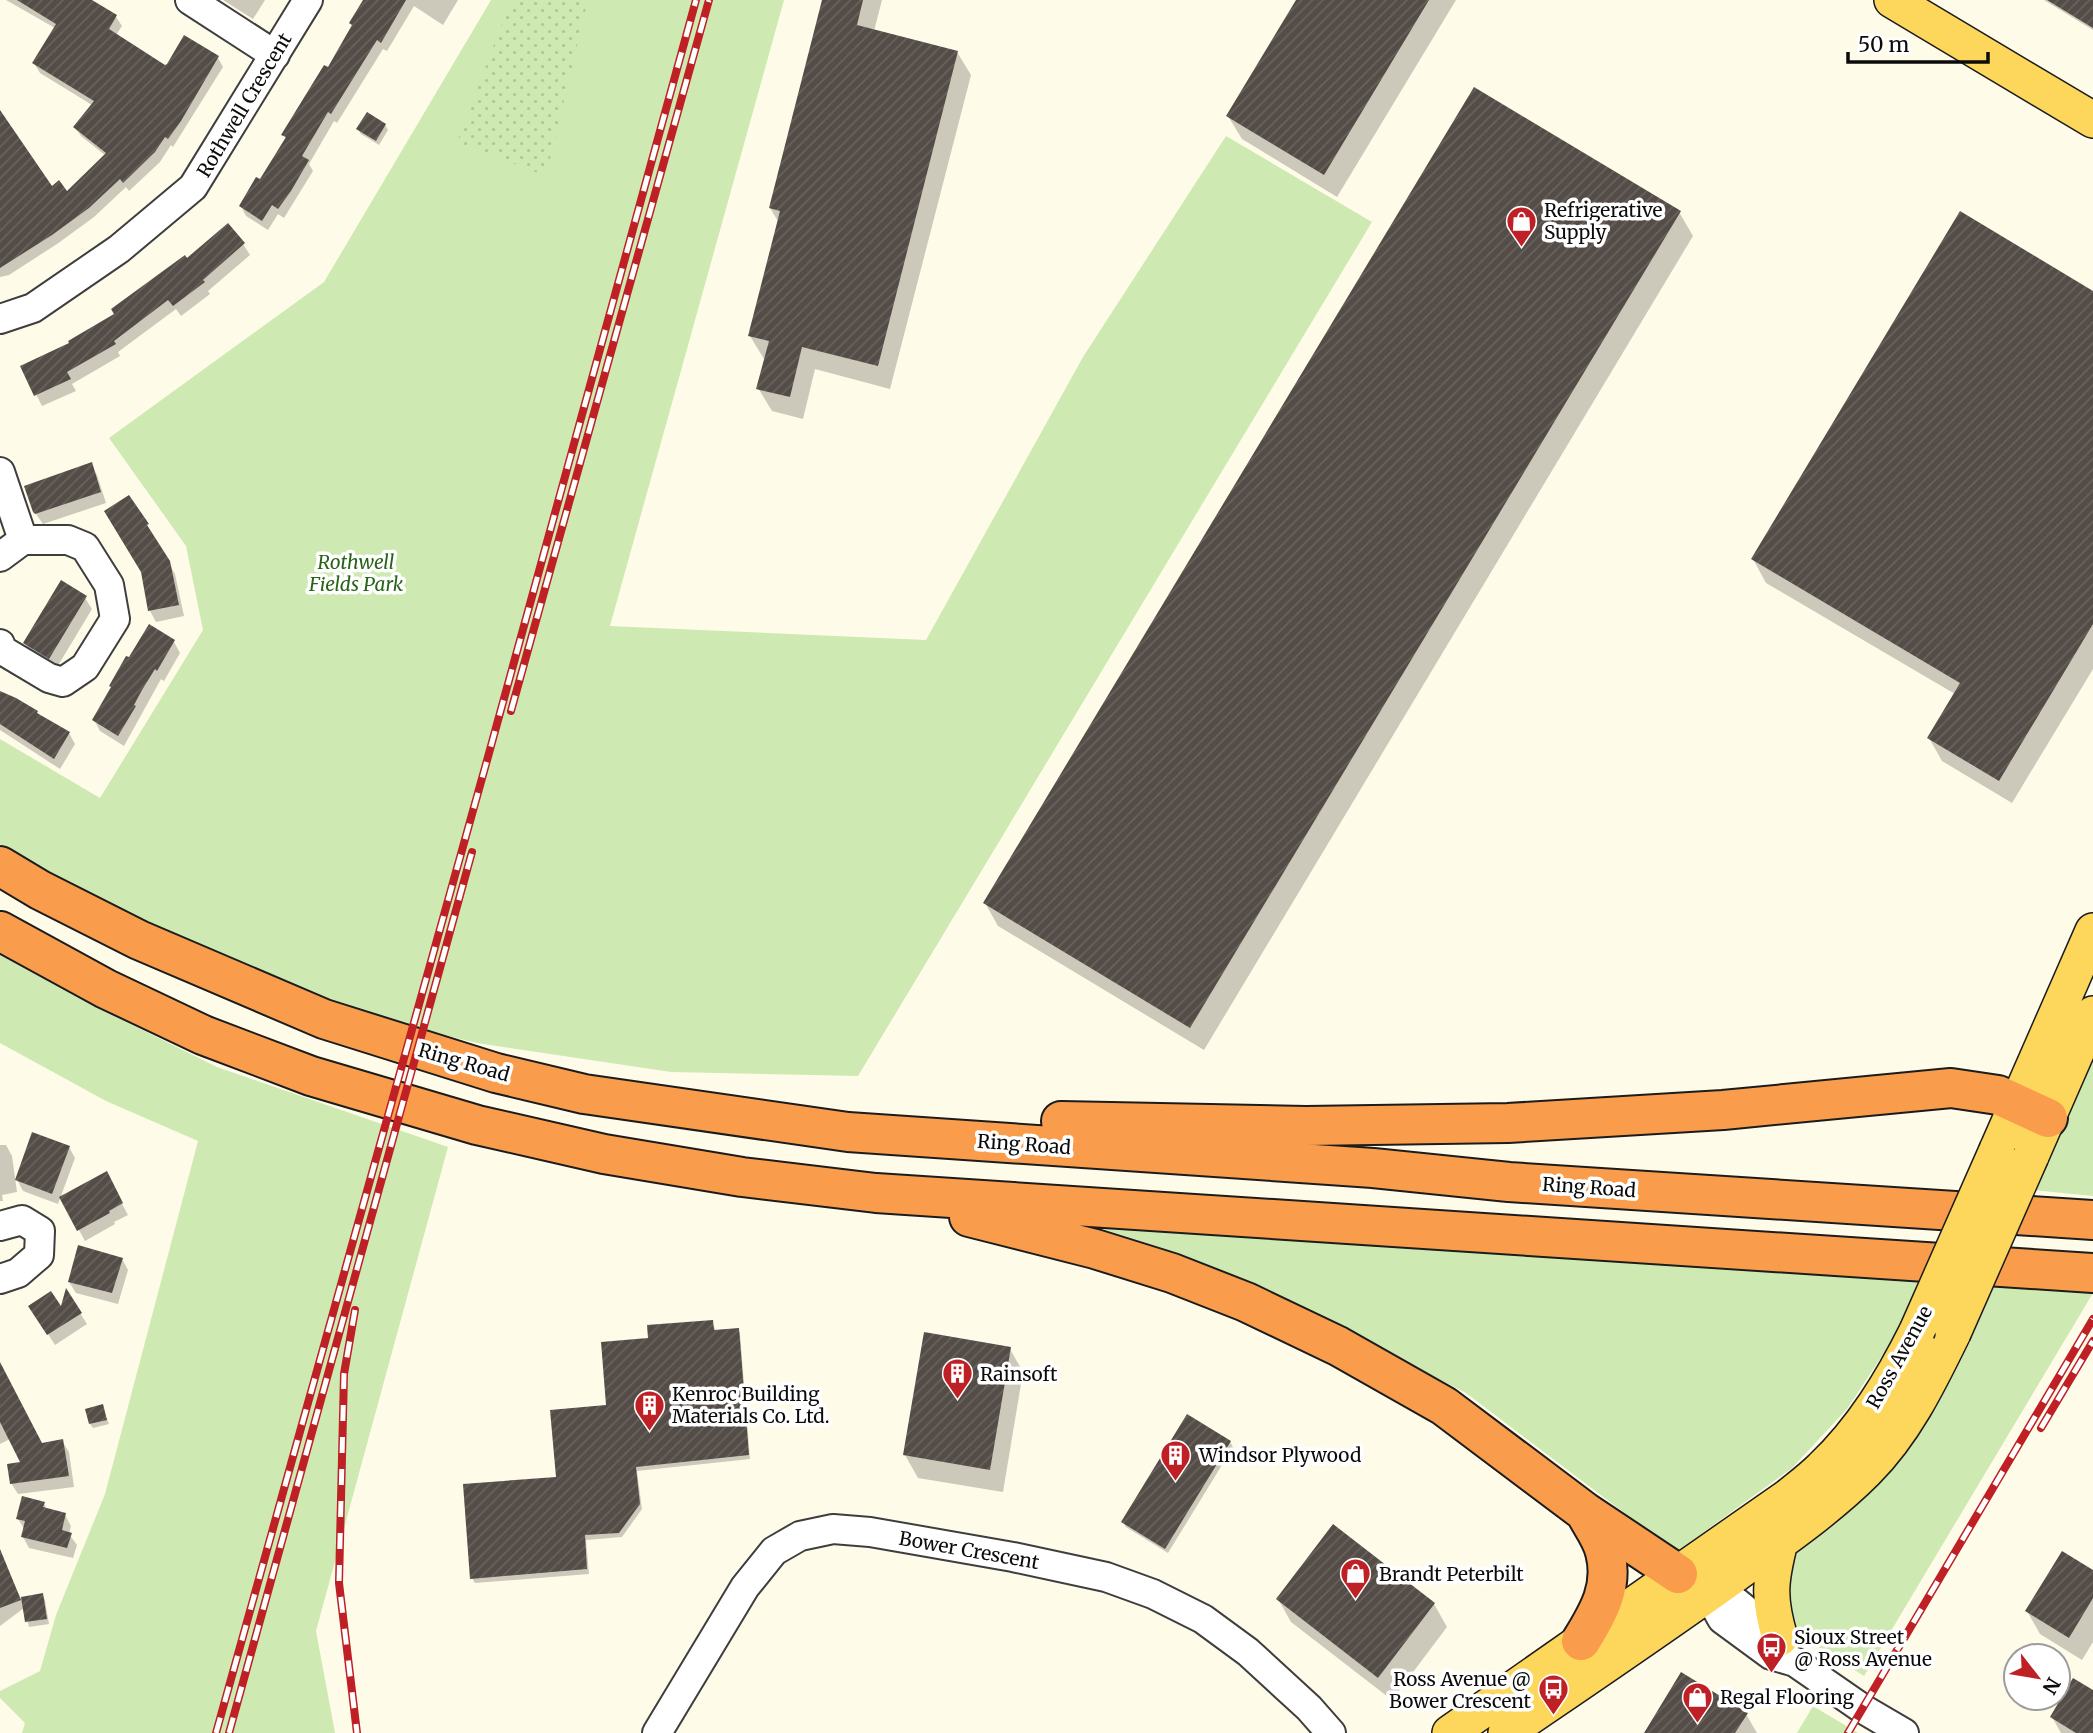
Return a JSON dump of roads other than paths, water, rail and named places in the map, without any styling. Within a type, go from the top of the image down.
[{"type":"highway","name":"Ring Road","points":[[0,866],[40,890],[139,940],[324,1019],[496,1073],[584,1094],[848,1132],[1359,1167],[1509,1182],[2093,1220]]},
{"type":"highway","points":[[0,931],[106,989],[203,1035],[324,1080],[477,1125],[604,1154],[742,1177],[876,1193],[2093,1273]]},
{"type":"highway","points":[[671,1105],[892,1112],[1099,1123],[1306,1126],[1508,1123],[1723,1110],[1951,1087],[1998,1095],[2032,1111]]},
{"type":"highway","points":[[876,1193],[1095,1249],[1172,1273],[1247,1302],[1338,1346],[1444,1406],[1585,1511],[1693,1584]]},
{"type":"highway","points":[[1581,1641],[1600,1611],[1606,1593],[1608,1573],[1605,1550],[1585,1511]]},
{"type":"main road","points":[[1892,0],[2093,120]]},
{"type":"main road","name":"Ross Avenue","points":[[1450,1733],[1581,1641],[1780,1542],[1866,1471],[1894,1437],[1921,1397],[1953,1333],[2031,1156],[2032,1111],[2093,931]]},
{"type":"main road","name":"Ross Avenue","points":[[1506,1733],[1693,1584],[1822,1469],[1852,1437],[1884,1392],[1917,1331],[1997,1150],[2032,1111],[2093,1014]]},
{"type":"main road","points":[[1780,1542],[1770,1590],[1772,1612],[1788,1650]]},
{"type":"street","points":[[190,0],[275,55]]},
{"type":"street","name":"Rothwell Crescent","points":[[0,319],[33,307],[119,249],[193,187],[308,0]]},
{"type":"street","points":[[0,472],[23,540]]},
{"type":"street","points":[[0,556],[23,540],[68,540],[85,547],[109,585],[115,619],[85,667],[63,682],[49,678],[2,650],[0,644]]},
{"type":"street","points":[[0,1226],[22,1220],[40,1231],[39,1255],[19,1273],[0,1279]]},
{"type":"street","name":"Bower Crescent","points":[[657,1733],[745,1587],[774,1551],[800,1536],[833,1529],[870,1532],[1013,1557],[1106,1577],[1153,1594],[1203,1619],[1248,1652],[1309,1708],[1331,1733]]},
{"type":"street","points":[[1693,1584],[1722,1619],[1771,1655],[1788,1650],[1863,1709],[1903,1733]]},
{"type":"railway","points":[[216,1733],[696,0]]},
{"type":"railway","points":[[511,711],[709,0]]},
{"type":"railway","points":[[229,1733],[472,852]]},
{"type":"railway","points":[[355,1310],[344,1374],[339,1583],[357,1733]]},
{"type":"railway","points":[[1848,1733],[2093,1319]]},
{"type":"railway","points":[[2041,1428],[2093,1341]]},
{"type":"place","name":"Refrigerative Supply","points":[[1521,248]]},
{"type":"place","name":"Rainsoft","points":[[957,1401]]},
{"type":"place","name":"Kenroc Building Materials Co. Ltd.","points":[[649,1432]]},
{"type":"place","name":"Windsor Plywood","points":[[1176,1482]]},
{"type":"place","name":"Brandt Peterbilt","points":[[1356,1601]]},
{"type":"place","name":"Sioux Street @ Ross Avenue","points":[[1771,1675]]},
{"type":"place","name":"Ross Avenue @ Bower Crescent","points":[[1554,1717]]},
{"type":"place","name":"Regal Flooring","points":[[1697,1724]]},
{"type":"park label","name":"Rothwell Fields Park","points":[[356,573]]}]
